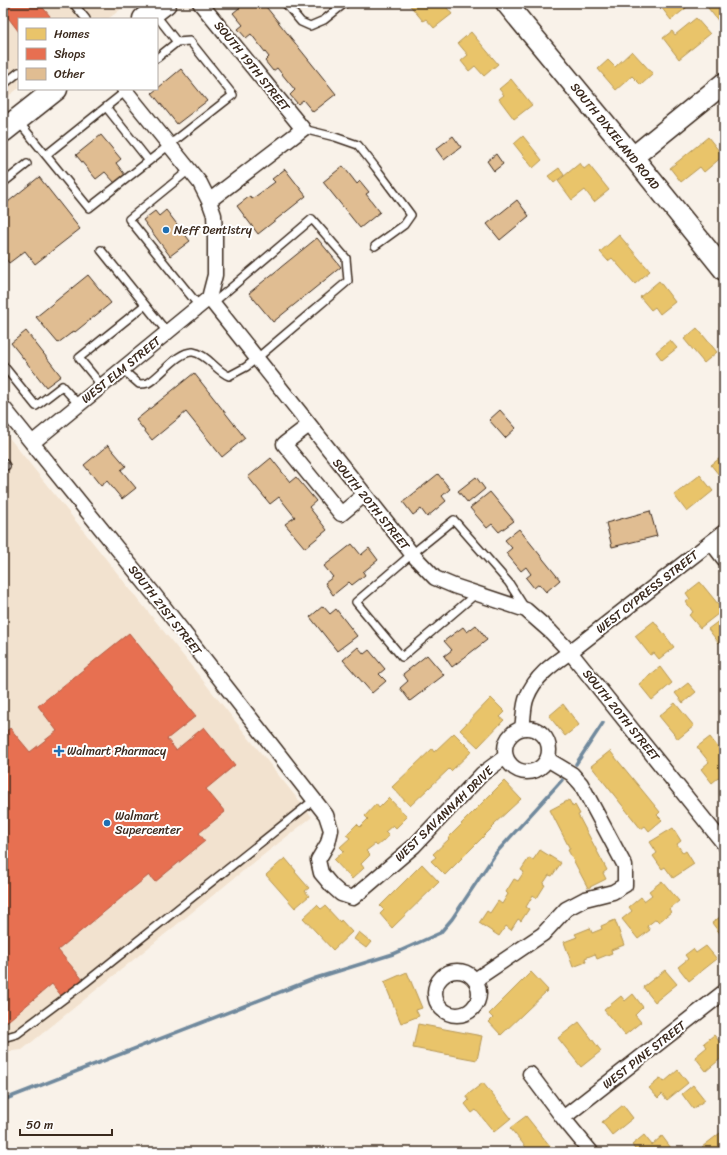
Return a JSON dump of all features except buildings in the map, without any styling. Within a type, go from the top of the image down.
[{"type":"main road","name":"SOUTH DIXIELAND ROAD","points":[[506,3],[724,270]]},
{"type":"main road","points":[[633,157],[724,83]]},
{"type":"main road","points":[[10,125],[55,90]]},
{"type":"street","name":"SOUTH 19TH STREET","points":[[200,3],[303,129]]},
{"type":"street","points":[[125,90],[200,183],[210,201],[214,215],[215,275],[207,302]]},
{"type":"street","points":[[210,201],[303,129]]},
{"type":"street","name":"WEST ELM STREET","points":[[32,442],[167,332],[207,302]]},
{"type":"street","name":"SOUTH 20TH STREET","points":[[207,302],[256,359],[412,554],[435,578],[454,586],[526,610],[551,632],[570,652],[724,844]]},
{"type":"street","name":"SOUTH 21ST STREET","points":[[3,406],[153,593],[326,815]]},
{"type":"street","points":[[308,425],[284,444],[341,514],[364,495]]},
{"type":"street","name":"WEST CYPRESS STREET","points":[[570,652],[724,532]]},
{"type":"street","points":[[710,542],[724,559]]},
{"type":"street","points":[[522,728],[526,698],[534,684],[548,668],[570,652]]},
{"type":"street","points":[[529,727],[536,729],[542,733],[549,745],[547,759],[543,766],[537,770],[522,772],[514,769],[505,757],[504,749],[506,742],[515,731],[522,728],[529,727]]},
{"type":"street","name":"WEST SAVANNAH DRIVE","points":[[326,815],[331,830],[328,843],[318,860],[320,873],[341,894],[353,898],[414,846],[482,774],[505,757]]},
{"type":"street","points":[[475,980],[543,934],[566,909],[585,899],[613,892],[625,885],[625,866],[582,784],[572,774],[547,759]]},
{"type":"street","name":"WEST PINE STREET","points":[[564,1118],[724,992]]},
{"type":"street","points":[[530,1074],[591,1152]]},
{"type":"lane","points":[[73,3],[85,18]]},
{"type":"lane","points":[[285,3],[301,22],[310,26],[324,20],[345,3]]},
{"type":"lane","points":[[154,11],[177,42]]},
{"type":"lane","points":[[10,125],[46,155],[89,208],[233,95],[190,41],[177,42],[158,57]]},
{"type":"lane","points":[[3,84],[18,73]]},
{"type":"lane","points":[[46,155],[125,90]]},
{"type":"lane","points":[[106,107],[149,161]]},
{"type":"lane","points":[[303,129],[335,137],[358,145],[411,215],[404,225],[375,246]]},
{"type":"lane","points":[[3,183],[27,164]]},
{"type":"lane","points":[[122,369],[139,384],[147,383],[185,353],[194,352],[208,359],[222,373],[229,376],[246,367],[348,281],[346,258],[312,219],[207,302],[130,220],[189,170]]},
{"type":"lane","points":[[101,250],[167,332]]},
{"type":"lane","points":[[102,386],[79,358],[145,305]]},
{"type":"lane","points":[[3,365],[36,406],[62,386],[79,405]]},
{"type":"lane","points":[[477,593],[402,657],[356,602],[454,520],[509,583],[526,610]]},
{"type":"lane","points":[[3,1038],[17,1034],[85,983],[314,800]]},
{"type":"shaded area","points":[[3,3],[129,3],[109,18],[18,18],[18,89],[3,100]]},
{"type":"shaded area","points":[[3,430],[312,817],[22,1050],[3,1052]]},
{"type":"waterway","points":[[576,764],[603,723]]},
{"type":"waterway","points":[[3,1100],[316,978],[393,954],[440,933],[452,919],[496,853],[562,780]]},
{"type":"place","name":"Neff Dentistry","points":[[166,230]]},
{"type":"place","name":"Walmart Pharmacy","points":[[59,751]]},
{"type":"place","name":"Walmart Supercenter","points":[[107,823]]}]
